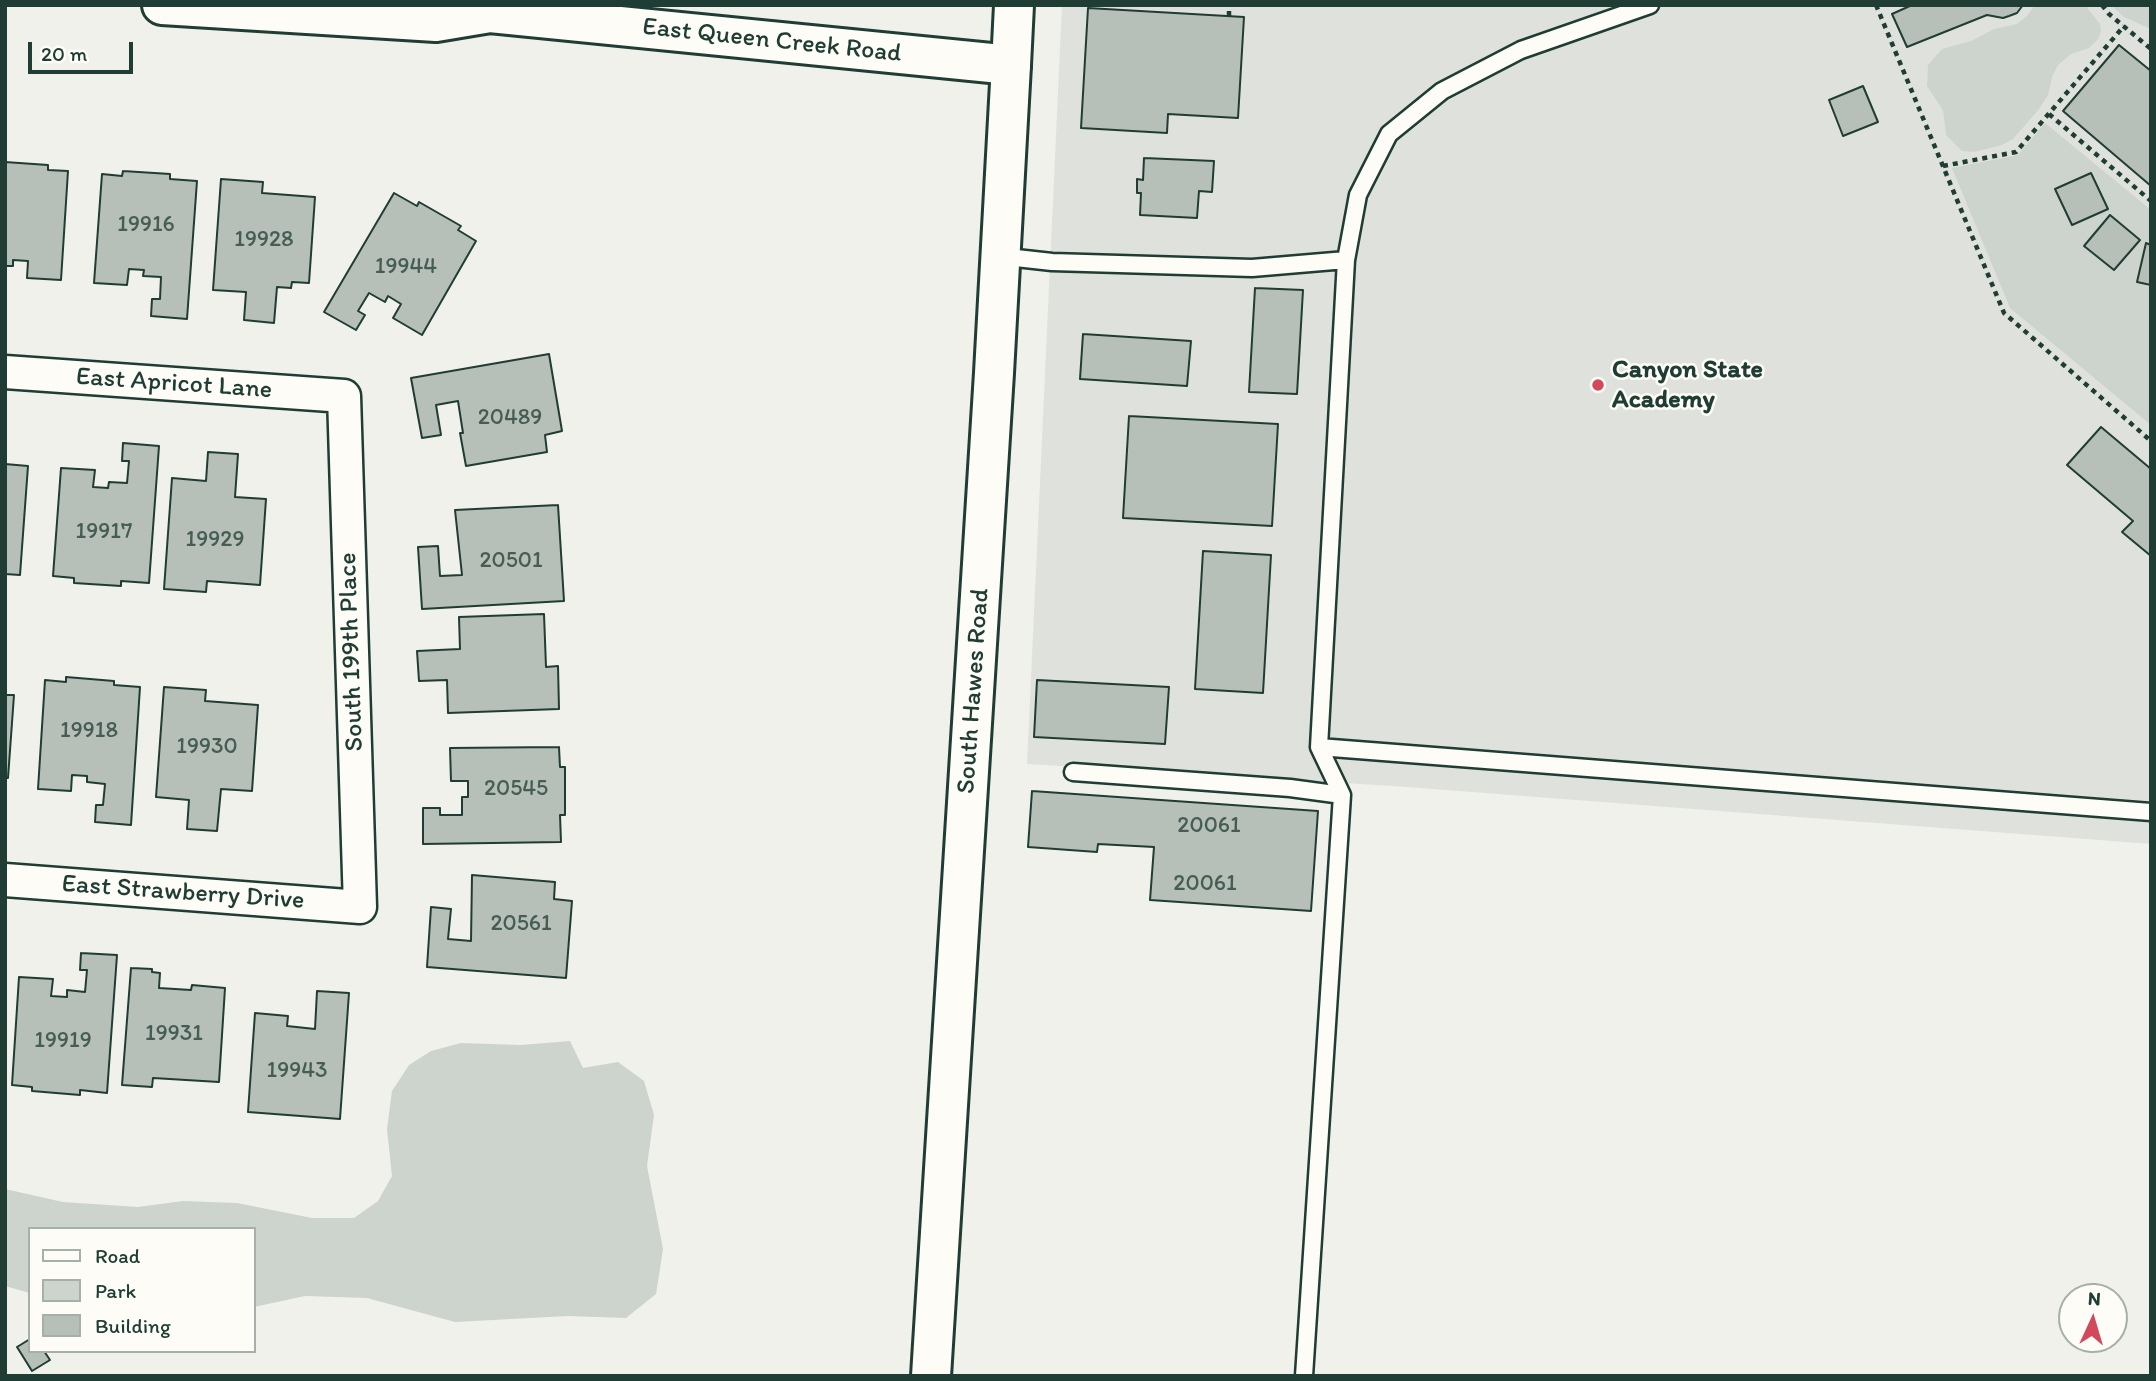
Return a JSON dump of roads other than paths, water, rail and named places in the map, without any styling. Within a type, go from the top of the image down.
[{"type":"main road","name":"East Queen Creek Road","points":[[162,5],[436,22],[484,9],[1011,65]]},
{"type":"main road","name":"South Hawes Road","points":[[930,1376],[994,373],[1014,5]]},
{"type":"street","name":"East Apricot Lane","points":[[5,372],[344,396]]},
{"type":"street","name":"South 199th Place","points":[[344,396],[360,907]]},
{"type":"street","name":"East Strawberry Drive","points":[[5,880],[360,907]]},
{"type":"lane","points":[[1304,1376],[1342,795],[1319,747],[1346,260],[1358,195],[1389,134],[1442,91],[1521,50],[1650,5]]},
{"type":"lane","points":[[1016,258],[1052,262],[1252,268],[1346,260]]},
{"type":"lane","points":[[1319,747],[2151,812]]},
{"type":"lane","points":[[1073,772],[1290,788],[1342,795]]},
{"type":"place","name":"Canyon State Academy","points":[[1598,385]]}]
